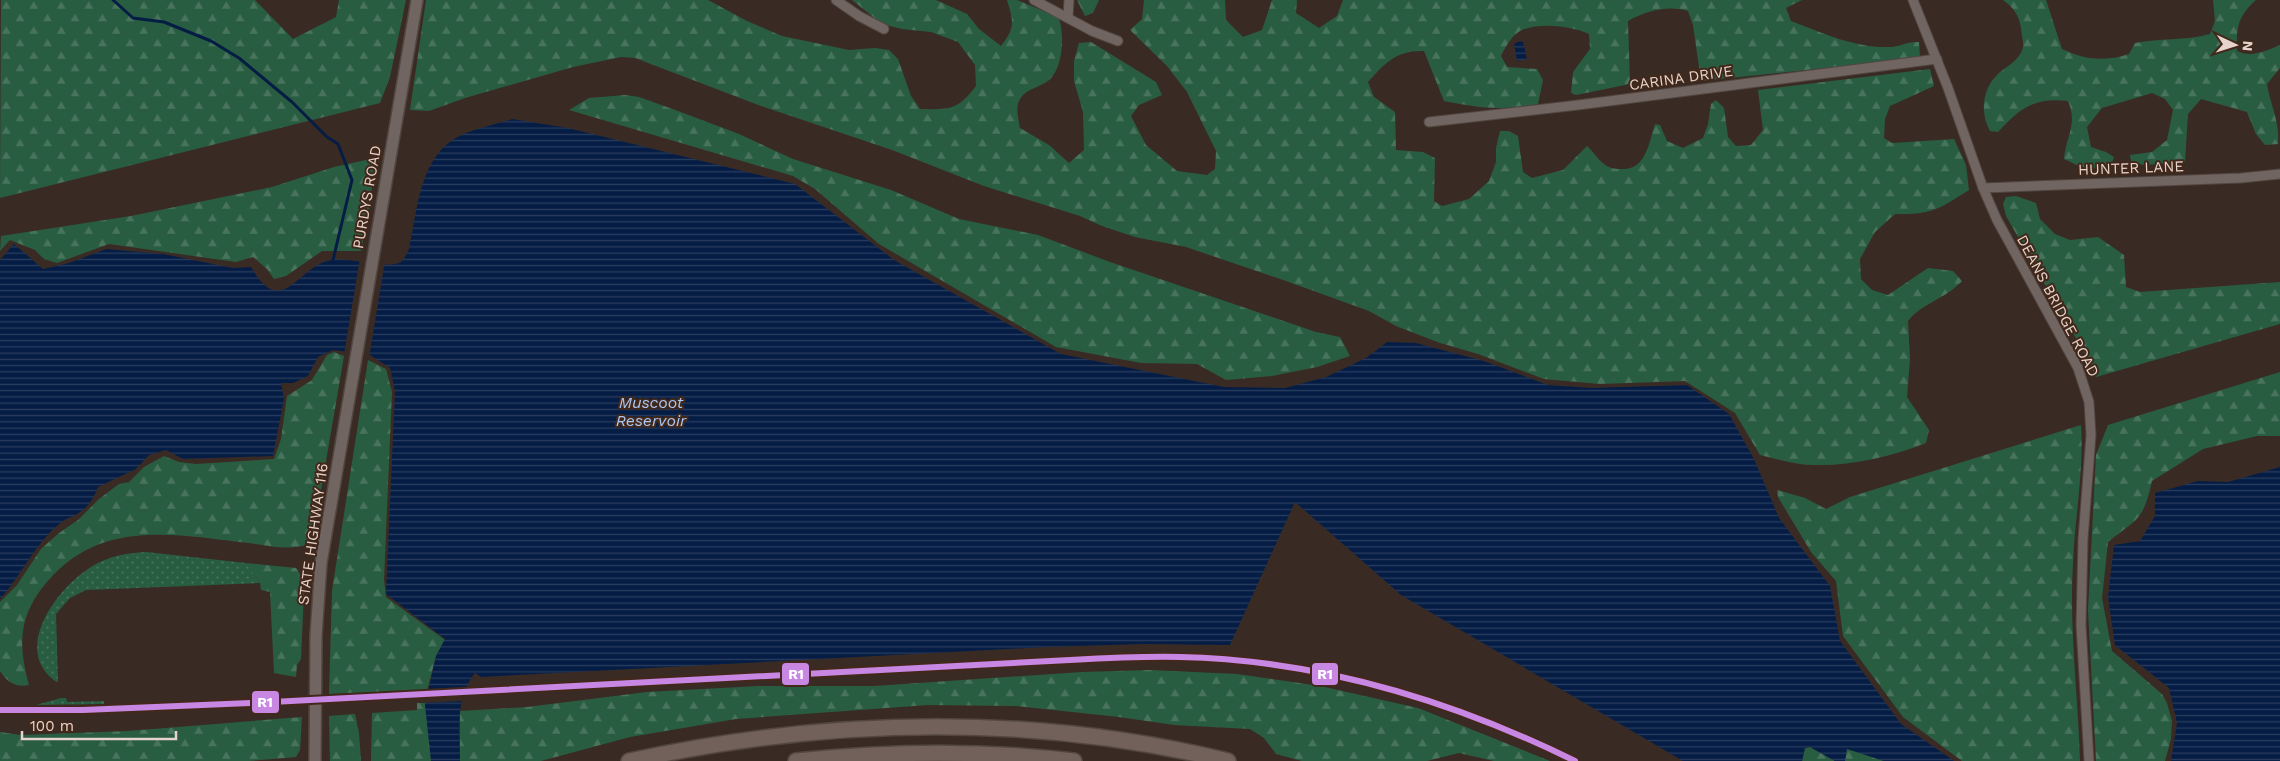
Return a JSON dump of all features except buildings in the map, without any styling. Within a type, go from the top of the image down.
[{"type":"highway","points":[[629,761],[769,736],[882,726],[939,725],[1052,731],[1109,738],[1228,761]]},
{"type":"highway","points":[[796,761],[883,754],[939,752],[995,754],[1074,761]]},
{"type":"main road","name":"PURDYS ROAD","points":[[349,398],[417,0]]},
{"type":"main road","name":"STATE HIGHWAY 116","points":[[315,761],[315,674],[321,563],[349,398]]},
{"type":"street","points":[[836,0],[859,16],[884,29]]},
{"type":"street","points":[[1034,0],[1092,31],[1118,41]]},
{"type":"street","points":[[1068,17],[1069,0]]},
{"type":"street","name":"DEANS BRIDGE ROAD","points":[[1913,0],[1937,59],[1983,188],[1997,220],[2068,348],[2085,387],[2089,402],[2090,435],[2083,539],[2081,626],[2089,761]]},
{"type":"street","name":"CARINA DRIVE","points":[[1429,122],[1937,59]]},
{"type":"street","name":"HUNTER LANE","points":[[1983,188],[2241,178],[2280,174]]},
{"type":"green space","points":[[1,0],[255,0],[293,39],[336,17],[339,0],[406,0],[390,77],[380,103],[0,198]]},
{"type":"green space","points":[[426,0],[708,0],[747,21],[782,36],[849,50],[875,48],[889,50],[898,59],[911,96],[920,109],[930,109],[952,107],[964,100],[976,86],[975,65],[958,42],[931,32],[902,29],[882,24],[852,0],[936,0],[967,14],[979,29],[1001,46],[1009,34],[1012,24],[1007,0],[1017,0],[1058,17],[1062,31],[1061,56],[1056,71],[1049,80],[1026,92],[1018,102],[1017,111],[1020,128],[1049,145],[1069,163],[1084,150],[1083,112],[1074,81],[1074,61],[1079,43],[1091,42],[1156,82],[1162,95],[1139,105],[1131,116],[1146,145],[1177,171],[1207,175],[1215,169],[1216,151],[1187,92],[1167,66],[1130,30],[1142,19],[1144,0],[1225,0],[1226,20],[1243,37],[1262,30],[1272,0],[1297,0],[1296,13],[1319,28],[1337,16],[1343,0],[1802,0],[1786,8],[1791,21],[1839,39],[1863,45],[1889,47],[1919,42],[1920,58],[1701,81],[1693,25],[1688,11],[1665,9],[1642,14],[1628,21],[1630,84],[1576,95],[1571,93],[1573,72],[1590,49],[1589,34],[1554,26],[1527,28],[1520,31],[1509,42],[1501,56],[1507,67],[1537,69],[1543,80],[1538,104],[1491,108],[1444,101],[1424,51],[1399,55],[1387,63],[1368,82],[1374,97],[1395,112],[1396,150],[1423,152],[1435,158],[1434,201],[1442,206],[1469,199],[1489,181],[1496,162],[1496,148],[1500,131],[1509,131],[1518,136],[1523,172],[1532,178],[1563,170],[1587,146],[1607,166],[1616,169],[1629,168],[1636,165],[1645,154],[1655,124],[1660,125],[1667,141],[1683,148],[1703,138],[1708,124],[1711,104],[1716,100],[1724,108],[1728,137],[1736,146],[1751,145],[1763,130],[1758,90],[1930,69],[1934,86],[1890,106],[1885,119],[1884,138],[1892,143],[1954,139],[1966,165],[1969,190],[1934,210],[1895,214],[1875,232],[1860,259],[1861,279],[1872,290],[1888,295],[1928,268],[1953,271],[1962,281],[1949,292],[1920,310],[1908,321],[1910,359],[1907,397],[1929,430],[1926,443],[1885,456],[1842,464],[1800,464],[1760,455],[1735,413],[1685,381],[1600,384],[1544,379],[1478,354],[1440,343],[1396,326],[1369,311],[1286,281],[1186,247],[1135,237],[1080,216],[984,186],[892,150],[761,106],[635,58],[621,57],[573,67],[465,98],[429,111],[410,110]]},
{"type":"green space","points":[[1077,0],[1099,0],[1093,13],[1085,16]]},
{"type":"green space","points":[[2003,0],[2046,0],[2062,49],[2087,58],[2103,59],[2129,54],[2135,43],[2191,38],[2210,34],[2215,21],[2213,0],[2256,0],[2245,11],[2239,23],[2237,51],[2253,54],[2280,45],[2280,68],[2267,84],[2276,121],[2278,144],[2265,145],[2256,134],[2247,112],[2201,99],[2188,114],[2185,162],[2144,165],[2131,162],[2130,155],[2152,152],[2167,140],[2173,110],[2165,99],[2152,93],[2102,108],[2087,127],[2091,147],[2114,157],[2110,169],[2081,167],[2064,159],[2072,124],[2071,109],[2068,101],[2046,101],[2028,106],[2013,116],[1998,132],[1990,131],[1984,109],[1988,88],[1997,75],[2019,56],[2023,45],[2020,23],[2017,16],[2013,9]]},
{"type":"green space","points":[[625,95],[639,97],[739,134],[793,159],[891,190],[959,219],[1038,235],[1110,262],[1316,332],[1340,337],[1350,356],[1317,367],[1272,376],[1226,380],[1197,364],[1141,363],[1056,347],[879,244],[815,189],[793,176],[569,110],[589,98]]},
{"type":"green space","points":[[375,158],[370,204],[361,251],[322,251],[286,276],[274,279],[267,269],[253,257],[236,262],[109,244],[57,263],[44,259],[35,250],[10,240],[0,251],[1,236],[131,216],[272,187],[334,167]]},
{"type":"green space","points":[[2016,196],[2036,203],[2040,219],[2055,234],[2070,240],[2098,237],[2124,255],[2126,287],[2140,292],[2280,282],[2280,324],[2096,377],[2081,347],[2006,216],[2003,204],[2006,197]]},
{"type":"green space","points":[[334,352],[344,356],[313,537],[309,544],[279,547],[167,535],[115,539],[91,548],[68,562],[47,582],[30,606],[23,631],[22,644],[29,685],[16,685],[6,678],[0,671],[0,602],[17,585],[41,549],[78,520],[99,499],[119,484],[129,482],[144,467],[164,456],[179,462],[196,464],[274,459],[281,439],[287,396],[312,380],[327,355]]},
{"type":"green space","points":[[368,360],[386,369],[392,392],[384,580],[386,597],[445,640],[436,656],[427,691],[329,694],[332,591]]},
{"type":"green space","points":[[2280,372],[2280,436],[2257,436],[2203,449],[2152,481],[2142,512],[2133,523],[2108,542],[2102,598],[2112,651],[2162,694],[2167,703],[2172,721],[2171,739],[2165,761],[2096,761],[2088,610],[2096,455],[2108,425]]},
{"type":"green space","points":[[2081,425],[2082,442],[2072,587],[2080,761],[1962,761],[1903,717],[1843,636],[1836,581],[1811,552],[1778,497],[1777,490],[1805,498],[1826,509],[1850,497]]},
{"type":"green space","points":[[146,552],[246,563],[260,583],[86,590],[70,598],[56,614],[58,682],[55,681],[43,668],[37,652],[38,636],[44,620],[54,603],[78,576],[97,563],[118,556]]},
{"type":"green space","points":[[246,563],[296,568],[302,577],[304,590],[301,659],[297,665],[296,677],[274,673],[270,592],[261,590],[260,583]]},
{"type":"green space","points":[[1151,670],[1237,674],[1320,686],[1418,708],[1550,761],[1494,761],[1459,753],[1427,761],[1302,761],[1276,754],[1264,738],[1250,729],[1174,725],[1015,706],[928,705],[736,719],[630,737],[541,761],[460,761],[460,711],[527,707],[647,692],[758,686],[874,686],[1082,672]]},
{"type":"green space","points":[[66,698],[67,702],[104,701],[104,704],[36,705]]},
{"type":"green space","points":[[417,703],[425,703],[430,735],[431,761],[371,761],[372,713],[417,710]]},
{"type":"green space","points":[[355,714],[359,733],[361,761],[330,761],[329,716]]},
{"type":"green space","points":[[302,717],[300,750],[296,757],[249,761],[0,761],[0,732],[21,735],[128,731]]},
{"type":"green space","points":[[1810,747],[1835,761],[1802,761],[1805,748]]},
{"type":"green space","points":[[1846,748],[1884,761],[1845,761]]},
{"type":"water","points":[[1520,41],[1523,42],[1527,59],[1517,61],[1514,44]]},
{"type":"water","name":"Muscoot Reservoir","points":[[512,119],[568,128],[795,184],[894,260],[1061,354],[1224,387],[1285,388],[1326,377],[1366,358],[1387,342],[1416,343],[1484,361],[1548,385],[1591,388],[1687,385],[1729,414],[1754,459],[1779,518],[1830,586],[1840,641],[1901,724],[1954,761],[1884,761],[1847,749],[1845,761],[1835,761],[1810,747],[1805,748],[1802,761],[1683,761],[1401,595],[1295,502],[1230,645],[1143,644],[1047,647],[481,677],[475,673],[464,693],[461,704],[459,726],[460,761],[431,761],[425,705],[436,656],[445,639],[386,594],[395,391],[390,368],[370,355],[333,350],[318,357],[308,376],[293,383],[281,383],[284,399],[273,456],[183,459],[166,450],[149,455],[136,469],[98,487],[84,509],[53,529],[0,599],[0,260],[14,244],[43,269],[69,263],[106,249],[163,254],[233,268],[251,267],[262,283],[272,290],[282,290],[291,286],[320,264],[332,260],[387,265],[395,264],[402,261],[409,249],[421,188],[433,160],[454,139],[467,132]]},
{"type":"water","points":[[2280,467],[2280,761],[2171,761],[2177,723],[2169,688],[2115,645],[2108,597],[2114,545],[2140,541],[2155,516],[2155,493],[2198,481],[2228,482]]},
{"type":"pier","points":[[360,258],[385,261],[369,358],[344,354]]},
{"type":"pier","points":[[467,689],[464,701],[423,703],[425,691]]},
{"type":"waterway","points":[[113,0],[133,18],[164,22],[211,41],[239,58],[292,102],[327,137],[338,144],[352,180],[333,260]]},
{"type":"transit line","name":"R1","points":[[0,710],[83,710],[272,702],[1097,659],[1180,657],[1232,660],[1282,666],[1333,675],[1383,687],[1480,719],[1575,761]]}]
